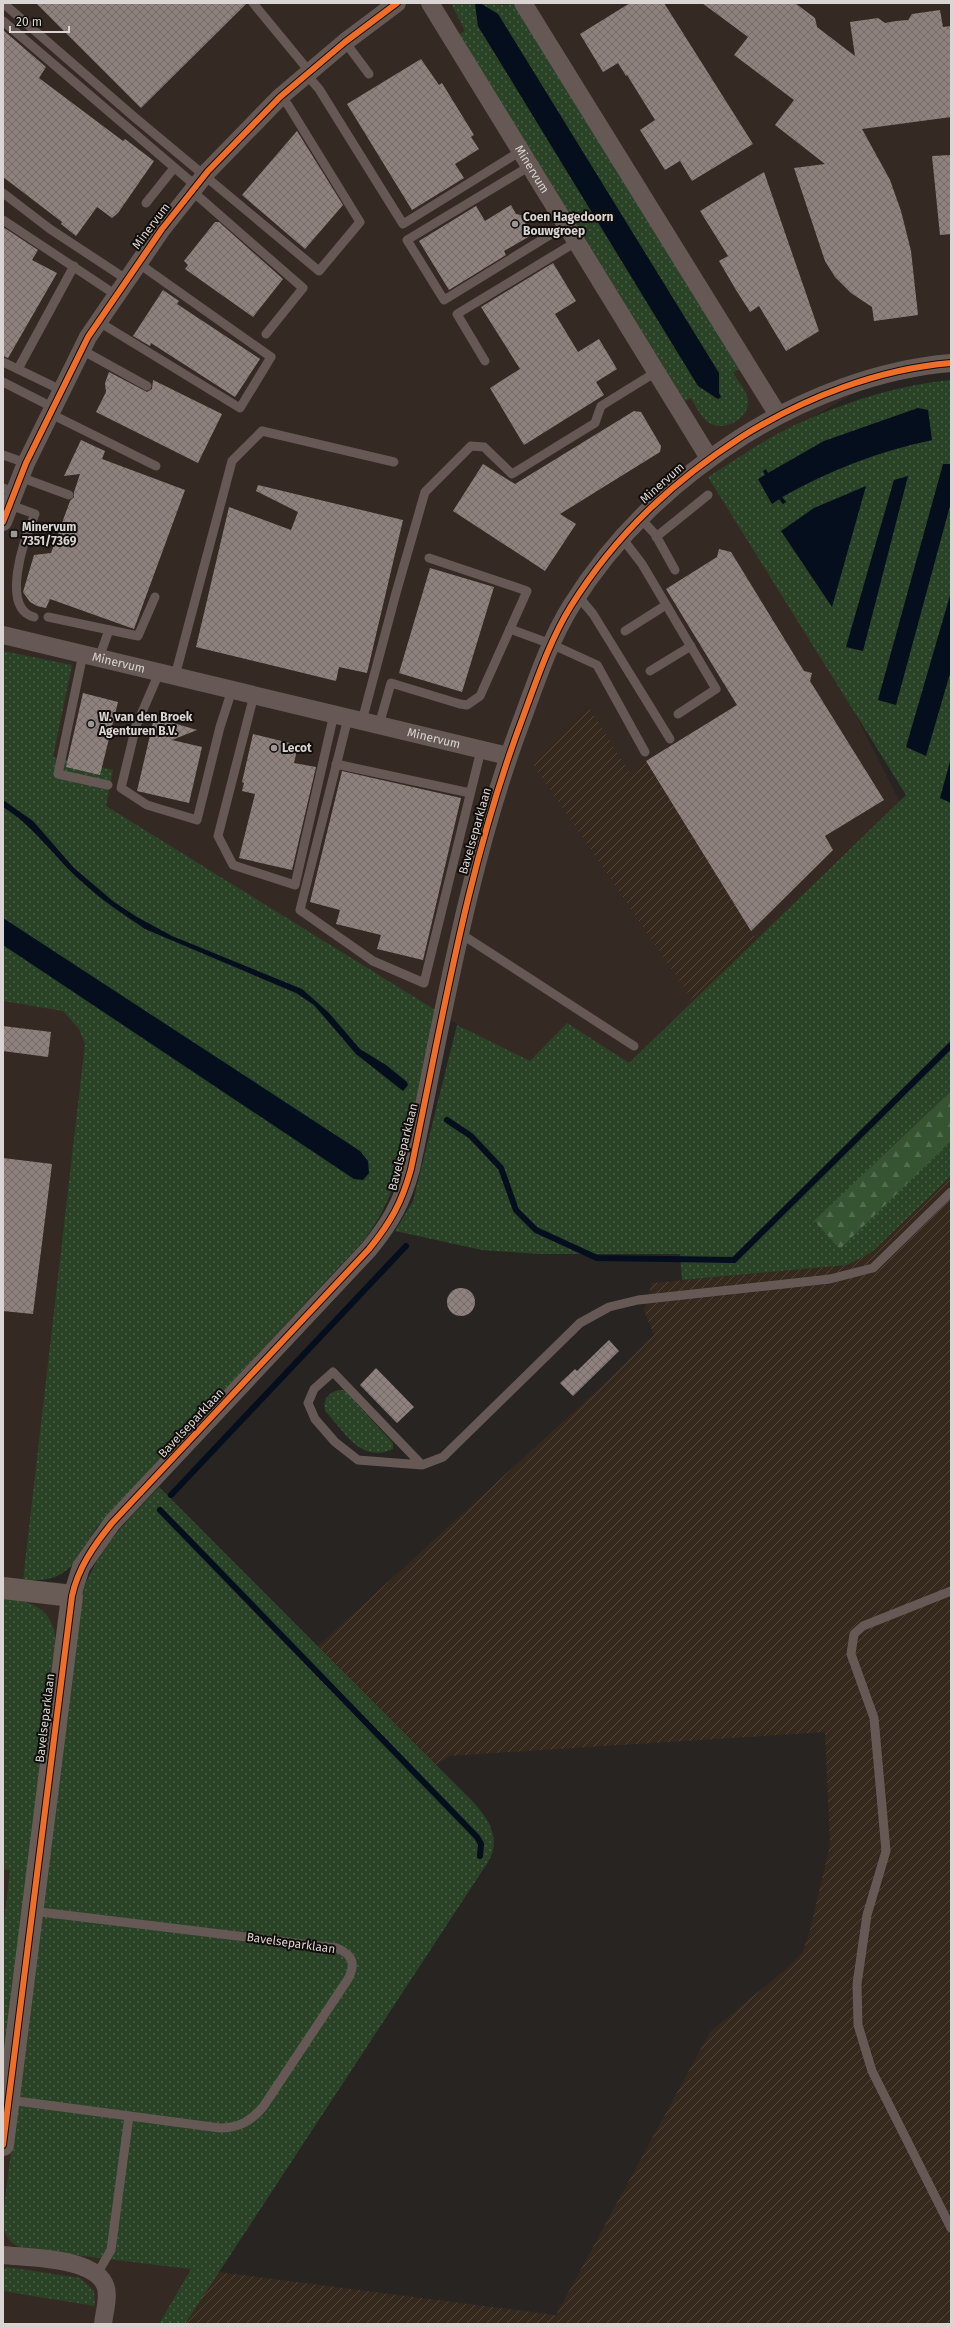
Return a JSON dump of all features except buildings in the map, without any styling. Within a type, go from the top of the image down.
[{"type":"street","name":"Minervum","points":[[3,522],[15,485],[61,390],[98,322],[138,263],[198,184],[280,97],[345,42],[397,3]]},
{"type":"street","name":"Minervum","points":[[430,3],[709,458]]},
{"type":"street","points":[[523,3],[778,415]]},
{"type":"street","name":"Minervum","points":[[3,635],[508,756],[551,644],[578,596],[622,538],[677,482],[709,458],[778,415],[838,390],[885,376],[951,363]]},
{"type":"street","name":"Bavelseparklaan","points":[[3,2145],[72,1596],[81,1567],[112,1523],[369,1249],[394,1216],[404,1193],[411,1169],[478,856],[508,756]]},
{"type":"street","points":[[3,1588],[72,1596]]},
{"type":"street","points":[[3,2255],[79,2265],[97,2274],[106,2290],[103,2324]]},
{"type":"lane","points":[[3,3],[133,116],[198,184],[303,288],[266,334]]},
{"type":"lane","points":[[253,3],[319,89],[403,224],[525,158]]},
{"type":"lane","points":[[3,21],[174,168],[319,271],[360,222],[288,105],[280,97]]},
{"type":"lane","points":[[345,42],[369,74]]},
{"type":"lane","points":[[525,158],[407,240],[444,300],[566,225]]},
{"type":"lane","points":[[146,203],[174,168]]},
{"type":"lane","points":[[3,193],[50,228],[126,279]]},
{"type":"lane","points":[[3,220],[116,295]]},
{"type":"lane","points":[[485,361],[456,314],[576,242]]},
{"type":"lane","points":[[98,322],[240,408],[271,357],[138,263]]},
{"type":"lane","points":[[18,369],[74,266]]},
{"type":"lane","points":[[82,350],[147,386]]},
{"type":"lane","points":[[3,362],[61,390]]},
{"type":"lane","points":[[254,696],[218,836],[233,865],[295,885],[356,720],[396,593],[425,492],[471,446],[484,447],[512,474],[595,423],[601,406],[656,372]]},
{"type":"lane","points":[[3,382],[51,410],[156,466]]},
{"type":"lane","points":[[232,690],[220,726],[197,820],[147,805],[122,788],[136,726],[167,675],[232,461],[262,431],[394,462]]},
{"type":"lane","points":[[3,455],[15,485],[35,514],[24,541],[10,589],[12,600],[18,607],[28,616],[34,616]]},
{"type":"lane","points":[[15,485],[69,495]]},
{"type":"lane","points":[[656,537],[708,495]]},
{"type":"lane","points":[[640,518],[656,537],[675,570]]},
{"type":"lane","points":[[622,538],[642,564],[716,689],[678,714]]},
{"type":"lane","points":[[429,558],[527,591],[480,696],[473,702],[460,704],[391,683],[356,720],[336,764],[300,910],[374,961],[424,983],[481,750]]},
{"type":"lane","points":[[578,596],[593,614],[670,739]]},
{"type":"lane","points":[[48,617],[138,636],[155,597]]},
{"type":"lane","points":[[625,631],[666,605]]},
{"type":"lane","points":[[510,629],[551,644],[597,665],[646,752]]},
{"type":"lane","points":[[108,785],[58,774],[91,656],[109,630]]},
{"type":"lane","points":[[650,671],[690,646]]},
{"type":"lane","points":[[336,764],[470,793]]},
{"type":"lane","points":[[461,934],[634,1046]]},
{"type":"lane","points":[[422,1465],[333,1372],[314,1389],[308,1404],[315,1419],[335,1442],[358,1460],[422,1465],[443,1457],[580,1323],[609,1307],[638,1300],[830,1279],[873,1268],[951,1192]]},
{"type":"lane","points":[[951,1591],[863,1626],[854,1634],[850,1654],[874,1718],[886,1851],[867,1915],[857,1984],[858,2025],[872,2071],[951,2228]]},
{"type":"lane","name":"Bavelseparklaan","points":[[9,2100],[233,2128],[255,2116],[263,2107],[348,1979],[353,1967],[353,1962],[348,1953],[337,1948],[32,1911]]},
{"type":"lane","points":[[97,2274],[111,2250],[129,2116]]},
{"type":"shaded area","points":[[3,3],[951,3],[951,367],[904,364],[729,466],[903,808],[598,1111],[120,816],[23,1580],[85,1584],[95,1563],[120,1528],[159,1487],[475,1804],[489,1822],[494,1838],[493,1851],[488,1862],[185,2324],[3,2324]]},
{"type":"shaded area","points":[[587,704],[629,772],[646,761],[759,944],[696,1005],[533,764]]},
{"type":"shaded area","points":[[951,1176],[951,2324],[185,2324],[218,2272],[556,2315],[710,2032],[787,1968],[802,1953],[809,1934],[830,1845],[825,1732],[449,1756],[436,1765],[317,1647],[602,1386],[654,1335],[644,1311],[652,1283],[847,1265]]},
{"type":"green space","points":[[451,3],[476,3],[478,27],[719,399],[721,397],[719,393],[719,373],[498,14],[480,3],[507,5],[513,3],[739,369],[733,373],[744,390],[748,401],[747,407],[740,418],[728,425],[715,425],[706,421],[691,398],[685,401],[459,34],[465,31]]},
{"type":"green space","points":[[951,380],[951,1091],[814,1222],[840,1248],[951,1141],[951,1176],[872,1252],[847,1265],[682,1280],[680,1254],[539,1254],[482,1250],[395,1231],[413,1201],[457,1025],[530,1061],[567,1023],[629,1063],[906,795],[708,477],[771,437],[793,426],[870,396],[931,382]],"holes":[[[932,440],[912,444],[855,462],[818,478],[782,497],[786,502],[783,504],[779,499],[772,503],[759,480],[824,441]]]},
{"type":"green space","points":[[3,651],[72,665],[53,757],[113,770],[106,806],[440,1013],[405,1150],[395,1181],[383,1210],[365,1239],[97,1527],[76,1560],[69,1568],[61,1574],[51,1578],[39,1580],[23,1580],[85,1044],[79,1029],[63,1011],[3,1001]]},
{"type":"green space","points":[[951,1091],[951,1141],[840,1249],[814,1221]]},
{"type":"green space","points":[[338,1390],[344,1390],[393,1443],[393,1449],[382,1453],[372,1452],[354,1444],[325,1411],[325,1400],[331,1393]]},
{"type":"green space","points":[[159,1487],[475,1804],[489,1824],[494,1838],[492,1854],[488,1862],[185,2324],[159,2324],[191,2269],[24,2249],[13,2244],[9,2240],[5,2232],[3,2221],[80,1603],[85,1586],[101,1554],[122,1526]]},
{"type":"green space","points":[[3,1597],[23,1601],[39,1608],[50,1620],[56,1641],[3,2065],[3,1930],[10,1870],[3,1869]]},
{"type":"green space","points":[[7,2267],[80,2278],[94,2291],[95,2306],[3,2291],[3,2270]]},
{"type":"water","points":[[480,3],[498,14],[719,373],[719,393],[721,397],[718,399],[698,386],[478,26],[475,4]]},
{"type":"water","points":[[918,408],[928,410],[932,440],[912,444],[855,462],[818,478],[782,497],[786,502],[783,504],[779,499],[772,504],[758,479],[765,475],[763,471],[766,469],[768,473],[824,441]]},
{"type":"water","points":[[943,464],[951,464],[951,502],[896,705],[878,700]]},
{"type":"water","points":[[908,476],[863,651],[846,647],[894,480]]},
{"type":"water","points":[[866,486],[832,607],[781,531],[814,508]]},
{"type":"water","points":[[951,592],[951,670],[926,756],[906,747]]},
{"type":"water","points":[[951,758],[951,803],[940,798]]},
{"type":"water","points":[[3,800],[33,821],[74,868],[114,902],[137,917],[172,936],[302,989],[329,1013],[360,1049],[386,1065],[407,1082],[408,1085],[403,1091],[356,1054],[314,1005],[296,993],[145,929],[120,912],[88,888],[34,832],[3,807]]},
{"type":"water","points":[[3,918],[360,1151],[368,1161],[369,1173],[363,1180],[354,1179],[3,945]]},
{"type":"waterway","points":[[447,1120],[471,1136],[501,1168],[516,1210],[536,1230],[597,1258],[734,1260],[951,1045]]},
{"type":"waterway","points":[[171,1495],[406,1246]]},
{"type":"waterway","points":[[160,1510],[477,1837],[481,1844],[480,1856]]},
{"type":"cycle path","points":[[3,522],[26,463],[88,337],[162,229],[208,171],[280,97],[345,42],[397,3]]},
{"type":"cycle path","points":[[3,2145],[72,1596],[78,1576],[93,1548],[112,1523],[369,1249],[390,1221],[400,1202],[411,1169],[458,940],[487,827],[533,688],[563,619],[588,580],[627,532],[670,491],[717,453],[766,422],[816,398],[869,379],[924,366],[951,363]]},
{"type":"place","name":"Coen Hagedoorn Bouwgroep","points":[[515,224]]},
{"type":"place","name":"Minervum 7351/7369","points":[[14,534]]},
{"type":"place","name":"W. van den Broek Agenturen B.V.","points":[[91,724]]},
{"type":"place","name":"Lecot","points":[[274,748]]}]
